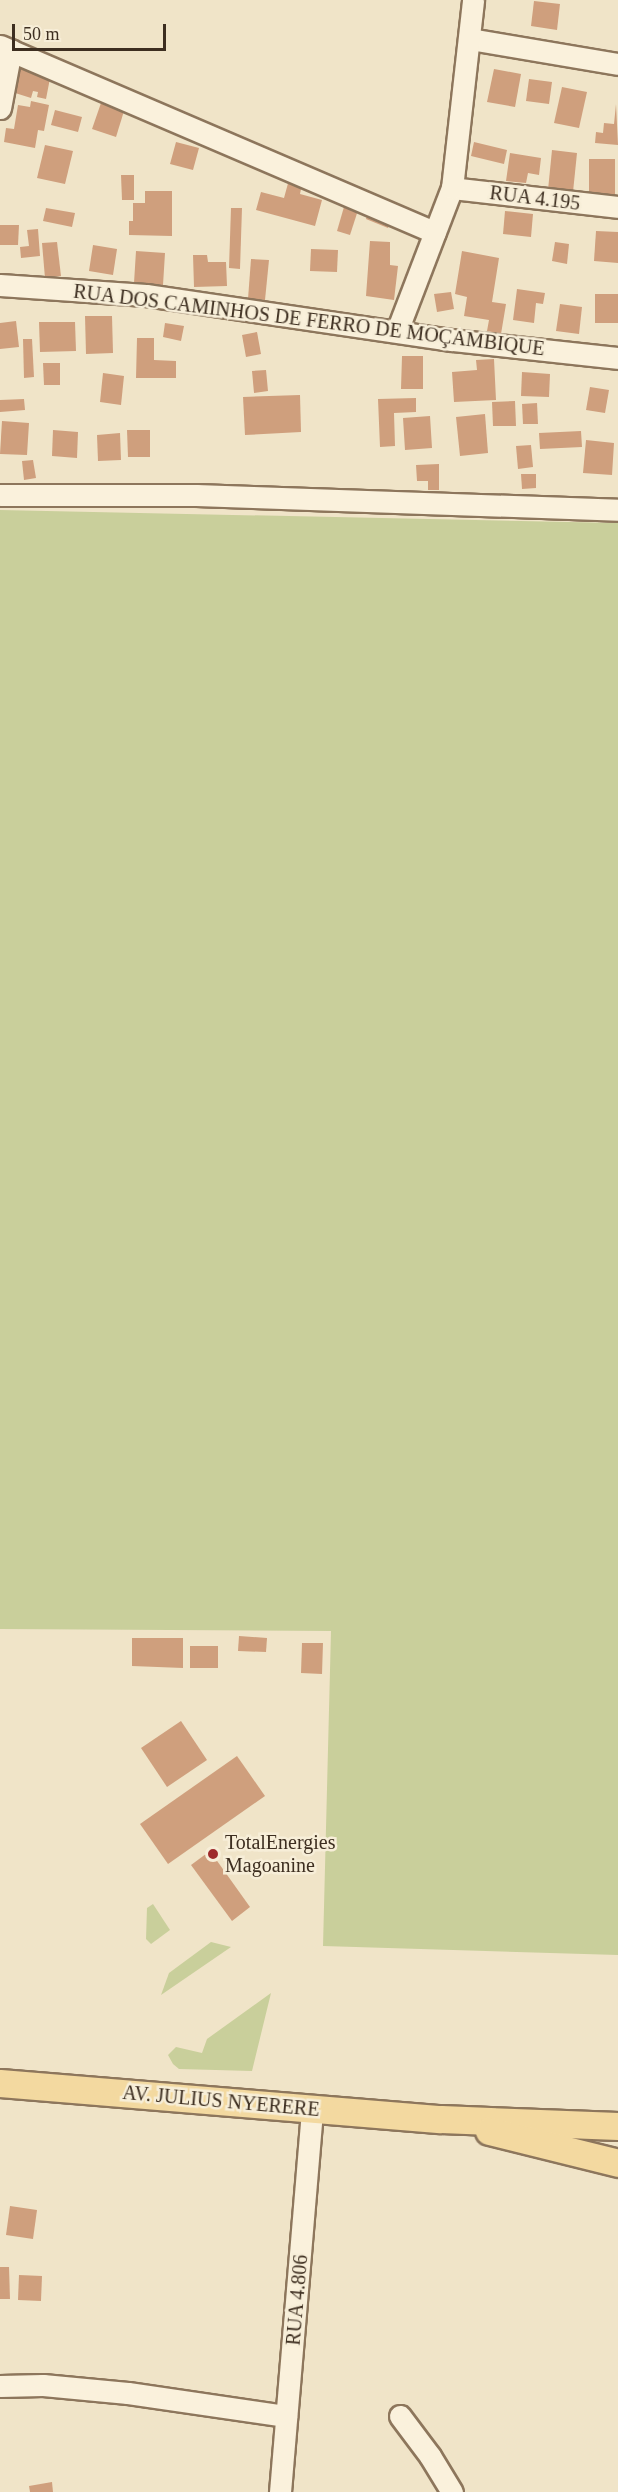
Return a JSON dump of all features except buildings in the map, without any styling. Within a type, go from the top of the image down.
[{"type":"main road","name":"AV. JULIUS NYERERE","points":[[0,2083],[220,2103],[441,2119],[618,2126]]},
{"type":"main road","name":"AV. JULIUS NYERERE","points":[[441,2119],[618,2163]]},
{"type":"street","points":[[397,332],[452,188],[473,0]]},
{"type":"street","points":[[470,39],[618,64]]},
{"type":"street","points":[[0,108],[6,48],[435,232]]},
{"type":"street","name":"RUA 4.195","points":[[452,188],[618,207]]},
{"type":"street","name":"RUA DOS CAMINHOS DE FERRO DE MOÇAMBIQUE","points":[[0,285],[146,295],[397,332],[618,358]]},
{"type":"street","points":[[0,495],[196,495],[618,510]]},
{"type":"street","name":"RUA 4.806","points":[[280,2492],[312,2108]]},
{"type":"street","points":[[0,2385],[43,2385],[128,2393],[286,2416]]},
{"type":"street","points":[[400,2416],[430,2456],[452,2492]]},
{"type":"green space","points":[[0,510],[618,523],[618,1955],[323,1946],[331,1631],[0,1629]]},
{"type":"green space","points":[[153,1904],[170,1930],[151,1944],[146,1939],[147,1908]]},
{"type":"green space","points":[[211,1942],[231,1947],[161,1995],[169,1973]]},
{"type":"green space","points":[[271,1993],[252,2071],[179,2069],[173,2064],[168,2055],[176,2047],[202,2053],[207,2039]]},
{"type":"place","name":"TotalEnergies Magoanine","points":[[213,1854]]}]
